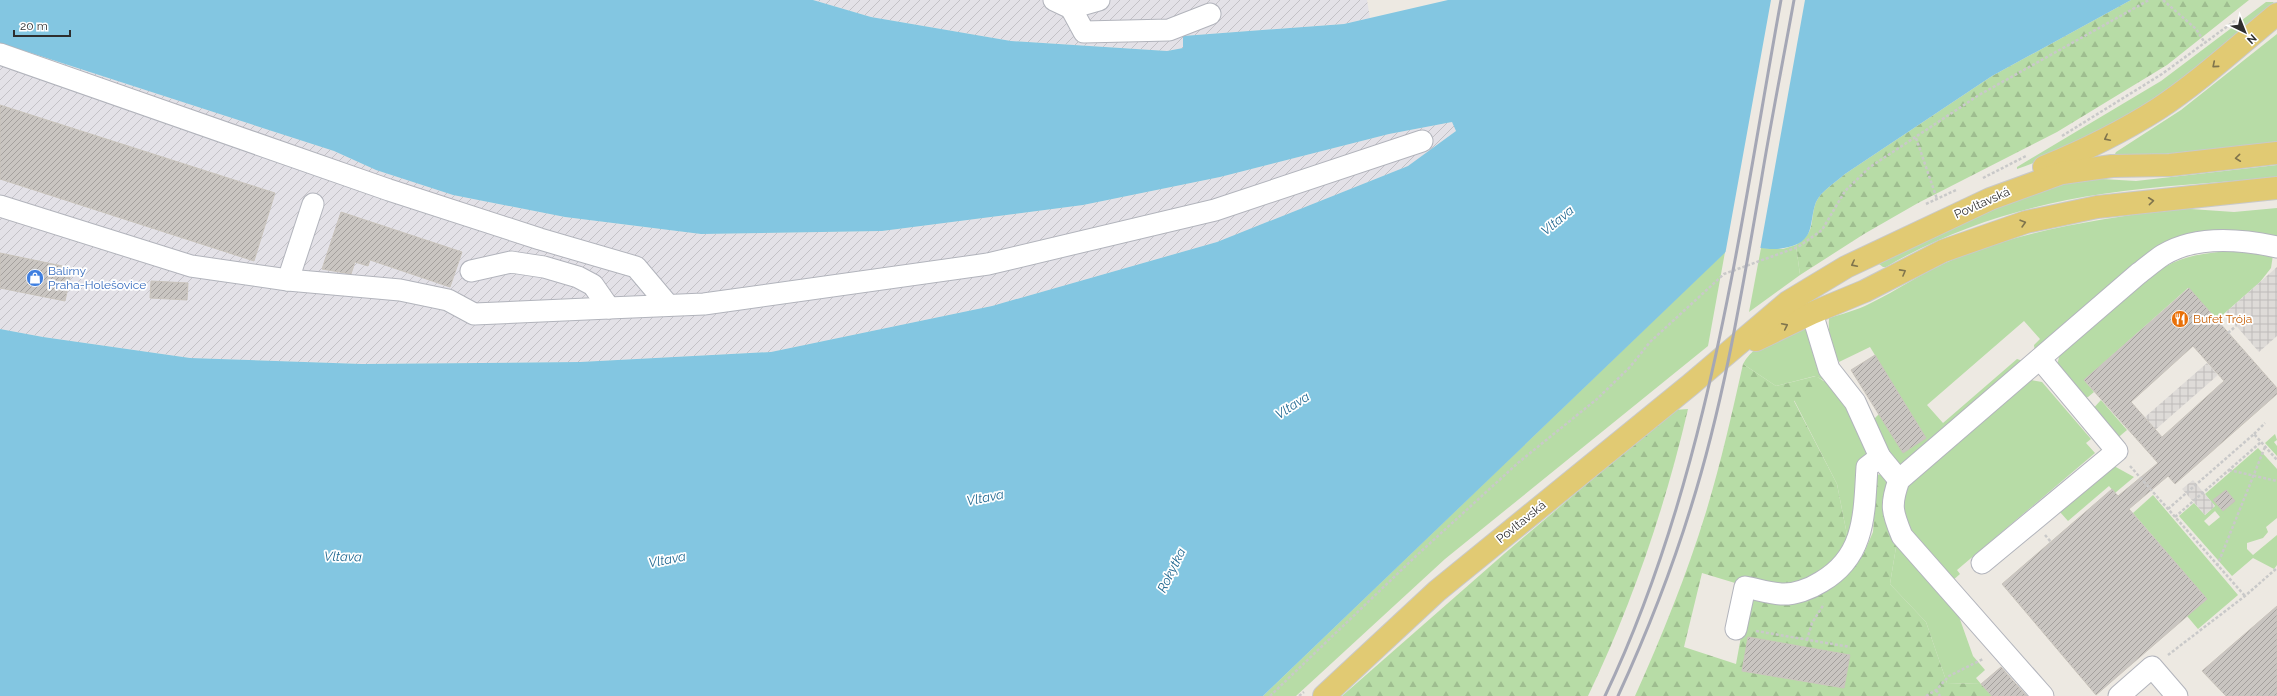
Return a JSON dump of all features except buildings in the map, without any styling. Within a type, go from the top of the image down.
[{"type":"main road","points":[[1927,228],[2008,183],[2091,146],[2135,123],[2196,80],[2277,14]]},
{"type":"main road","name":"Povltavská","points":[[1324,696],[1437,591],[1788,302],[1846,267],[1927,228],[2023,186],[2062,173],[2112,166],[2170,165],[2277,153]]},
{"type":"main road","name":"Povltavská","points":[[1724,356],[1812,313],[1865,291],[1955,246],[2033,220],[2073,211],[2128,203],[2277,188]]},
{"type":"lane","points":[[1063,4],[1099,0]]},
{"type":"lane","points":[[1063,4],[1084,32],[1169,30],[1210,14]]},
{"type":"lane","points":[[0,54],[389,190],[540,239],[636,267],[668,306]]},
{"type":"lane","points":[[0,206],[191,266],[288,280],[400,290],[448,300],[474,314],[668,306],[712,302],[988,264],[1215,210],[1422,141]]},
{"type":"lane","points":[[288,280],[313,204]]},
{"type":"lane","points":[[2043,696],[1902,536],[1893,515],[1892,500],[1899,480],[2031,360],[2164,255],[2190,244],[2226,240],[2252,241],[2277,247]]},
{"type":"lane","points":[[471,271],[511,262],[544,267],[578,277],[593,285],[609,308]]},
{"type":"lane","points":[[1812,313],[1829,369],[1855,402],[1880,457],[1899,480]]},
{"type":"lane","points":[[1982,563],[2117,451],[2031,360]]},
{"type":"lane","points":[[1742,630],[1745,586],[1782,594],[1810,589],[1830,577],[1851,556],[1860,533],[1865,512],[1867,467],[1880,457]]},
{"type":"lane","points":[[2119,696],[2152,667],[2177,696]]},
{"type":"path","points":[[1270,696],[1416,556],[1519,462],[1597,399],[1630,367],[1650,342],[1724,274],[1798,247],[1822,230],[1845,191],[1870,167],[1979,95],[2149,0]]},
{"type":"path","points":[[2163,0],[2196,29],[2205,43]]},
{"type":"path","points":[[2061,136],[2162,74],[2242,14]]},
{"type":"path","points":[[1916,138],[1937,199]]},
{"type":"path","points":[[1998,171],[2029,155]]},
{"type":"path","points":[[2228,333],[2236,326]]},
{"type":"path","points":[[2168,509],[2266,423]]},
{"type":"path","points":[[2254,434],[2277,460]]},
{"type":"path","points":[[2174,517],[2261,442]]},
{"type":"path","points":[[2217,566],[2265,447]]},
{"type":"path","points":[[2117,451],[2245,596]]},
{"type":"path","points":[[2228,470],[2277,481]]},
{"type":"path","points":[[2045,535],[2051,542]]},
{"type":"path","points":[[2152,667],[2245,596],[2276,569]]},
{"type":"path","points":[[1742,630],[1850,647]]},
{"type":"path","points":[[1926,696],[1936,690],[1949,676],[1965,667],[1979,662],[1999,645]]},
{"type":"path","points":[[1936,690],[1940,696]]},
{"type":"shaded area","points":[[813,0],[1367,0],[1370,18],[1344,24],[1183,36],[1183,48],[1167,51],[1011,41],[871,17]]},
{"type":"shaded area","points":[[0,43],[334,151],[376,170],[453,195],[565,217],[701,234],[882,231],[1083,205],[1220,177],[1389,134],[1452,122],[1456,131],[1408,166],[1217,242],[992,306],[771,352],[580,362],[362,364],[190,358],[43,337],[0,329]]},
{"type":"shaded area","points":[[2277,267],[2277,336],[2259,352],[2225,313]]},
{"type":"shaded area","points":[[2207,363],[2218,375],[2155,430],[2145,417]]},
{"type":"shaded area","points":[[2193,480],[2215,506],[2205,515],[2182,489]]},
{"type":"green space","points":[[2131,0],[2249,0],[2167,65],[2057,132],[1918,203],[1864,234],[1800,275],[1796,245],[1803,240],[1810,231],[1816,202],[1821,194],[1829,187],[1845,174],[1992,76]]},
{"type":"green space","points":[[2266,2],[2273,2],[2275,5],[2204,63],[2149,103],[2117,124],[2089,139],[2017,169],[2017,167],[2161,81]]},
{"type":"green space","points":[[2277,34],[2277,142],[2156,155],[2114,156],[2116,152],[2181,110]]},
{"type":"green space","points":[[2277,165],[2277,177],[2124,191],[2046,205],[1991,220],[1964,230],[1911,253],[1886,267],[1879,264],[1880,261],[2014,196],[2085,178],[2136,181]]},
{"type":"green space","points":[[2176,208],[2234,212],[2277,208],[2277,241],[2205,237],[2035,354],[2034,345],[2040,339],[2024,321],[1927,405],[1943,423],[2017,359],[2026,362],[1902,467],[1885,457],[1871,422],[1879,414],[1903,452],[1926,438],[1870,347],[1839,362],[1831,341],[1829,318],[1869,304],[1952,260],[2007,240],[2062,227]]},
{"type":"green space","points":[[1796,245],[1800,275],[1749,312],[1761,248],[1783,249]]},
{"type":"green space","points":[[2235,250],[2273,255],[2271,268],[2260,282],[2217,320],[2188,288],[2084,380],[2094,392],[2088,397],[2078,399],[2065,382],[2059,371],[2058,364],[2062,351],[2122,297],[2156,272],[2189,257]]},
{"type":"green space","points":[[1725,252],[1708,346],[1445,559],[1296,696],[1263,696]]},
{"type":"green space","points":[[1807,327],[1812,350],[1833,384],[1853,409],[1874,460],[1849,545],[1837,484],[1794,400],[1825,381],[1815,376],[1776,386],[1743,364],[1748,356],[1762,345],[1771,340]]},
{"type":"green space","points":[[1743,364],[1776,386],[1816,376],[1825,382],[1794,401],[1837,484],[1849,545],[1863,555],[1873,532],[1877,475],[1886,473],[1891,480],[1885,512],[1891,532],[1897,541],[1890,584],[1926,622],[1947,683],[1981,684],[1992,696],[1635,696],[1674,605],[1699,535],[1717,475]],"holes":[[[1702,573],[1745,586],[1749,593],[1736,664],[1684,647]],[[1748,638],[1849,655],[1844,688],[1742,671]]]},
{"type":"green space","points":[[2031,380],[2042,382],[2091,439],[2086,443],[2095,453],[1957,570],[1960,574],[1952,581],[1908,529],[1900,509],[1908,485]]},
{"type":"green space","points":[[2101,400],[2127,430],[2114,441],[2090,412]]},
{"type":"green space","points":[[1688,409],[1669,483],[1646,555],[1619,626],[1588,696],[1342,696],[1504,554],[1674,410]]},
{"type":"green space","points":[[2275,434],[2277,440],[2274,442],[2277,446],[2277,456],[2265,443]]},
{"type":"green space","points":[[2258,448],[2277,469],[2277,518],[2266,527],[2268,532],[2263,538],[2247,543],[2247,549],[2253,555],[2277,535],[2277,565],[2274,569],[2253,558],[2232,576],[2179,516],[2194,503],[2205,515],[2215,506],[2205,494]],"holes":[[[2215,511],[2220,517],[2209,526],[2204,521]]]},
{"type":"green space","points":[[2114,466],[2134,477],[2115,493],[2109,486],[2068,521],[2060,512]]},
{"type":"green space","points":[[2153,495],[2238,595],[2198,629],[2187,616],[2207,599],[2133,513]]},
{"type":"green space","points":[[1897,541],[1957,611],[1973,656],[1985,670],[1976,678],[1981,684],[1947,683],[1926,622],[1890,584]]},
{"type":"water","points":[[0,0],[813,0],[871,17],[1011,41],[1167,51],[1183,48],[1183,36],[1344,24],[1448,0],[2131,0],[1992,76],[1845,174],[1825,190],[1818,198],[1807,237],[1802,241],[1795,245],[1777,249],[1738,245],[1732,246],[1263,696],[0,696],[0,329],[43,337],[190,358],[362,364],[580,362],[771,352],[992,306],[1217,242],[1408,166],[1456,131],[1452,122],[1389,134],[1220,177],[1083,205],[882,231],[701,234],[565,217],[453,195],[376,170],[334,151],[0,43]],"holes":[[[1773,57],[1784,59],[1788,69],[1781,78],[1770,76],[1766,66]]]},
{"type":"pier","points":[[1771,0],[1805,0],[1760,250],[1740,247],[1733,248],[1725,255]],"holes":[[[1777,58],[1785,63],[1786,69],[1783,75],[1777,77],[1771,75],[1768,69],[1771,61]]]},
{"type":"railway","points":[[1605,696],[1641,613],[1670,528],[1695,442],[1716,354],[1734,266],[1781,0]]},
{"type":"railway","points":[[1618,696],[1648,627],[1675,555],[1703,467],[1723,387],[1739,305],[1794,0]]},
{"type":"place","name":"Balírny Praha-Holešovice","points":[[35,278]]},
{"type":"place","name":"Bufet Trója","points":[[2180,319]]},
{"type":"water label","name":"Vltava","points":[[1557,220]]},
{"type":"water label","name":"Vltava","points":[[1292,405]]},
{"type":"water label","name":"Vltava","points":[[985,497]]},
{"type":"water label","name":"Vltava","points":[[343,556]]},
{"type":"water label","name":"Vltava","points":[[667,559]]},
{"type":"water label","name":"Rokytka","points":[[1171,570]]}]
